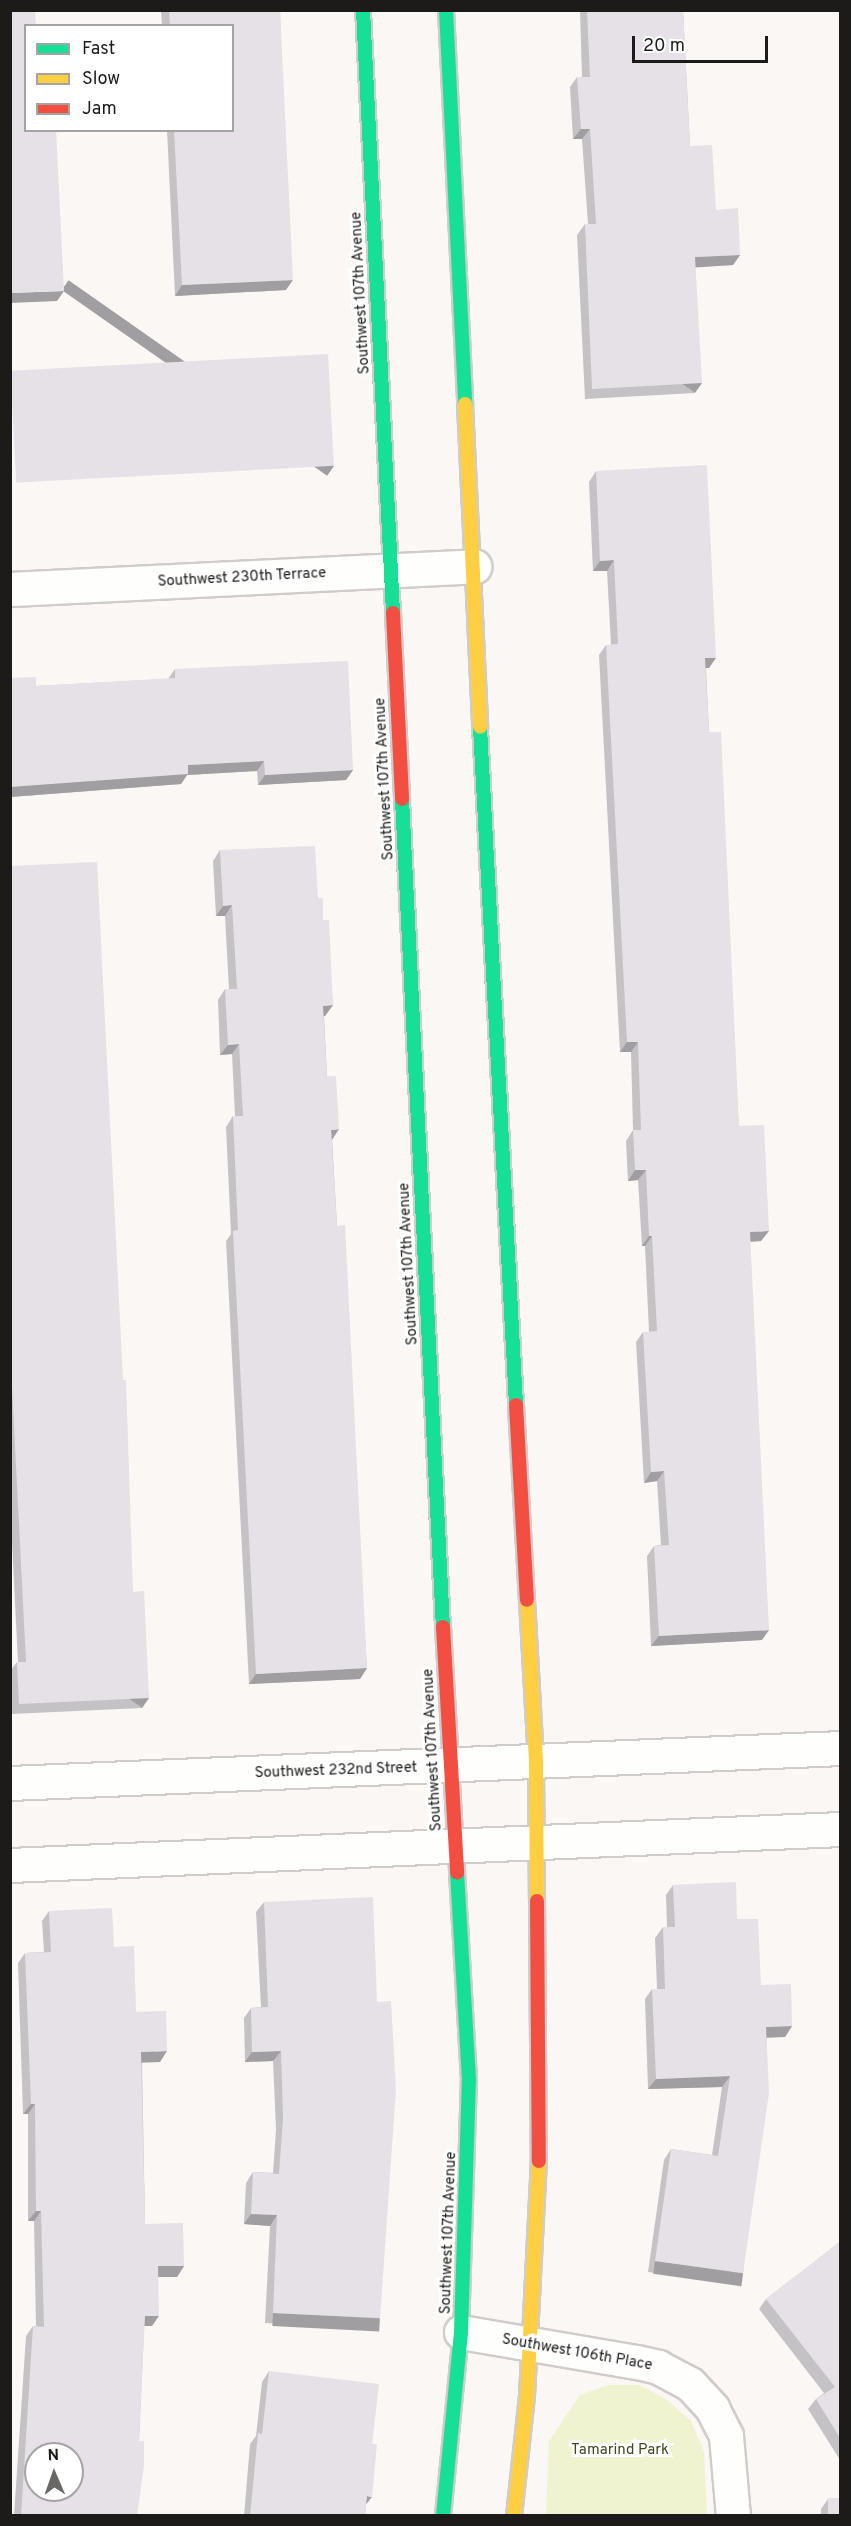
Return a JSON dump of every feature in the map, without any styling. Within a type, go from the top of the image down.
[{"type":"street","name":"Southwest 107th Avenue","points":[[363,10],[455,1846],[469,2080],[461,2332],[443,2516]]},
{"type":"street","points":[[446,10],[492,967],[536,1762],[540,2150],[530,2345],[514,2516]]},
{"type":"street","name":"Southwest 230th Terrace","points":[[10,588],[474,566]]},
{"type":"street","name":"Southwest 232nd Street","points":[[10,1783],[840,1748]]},
{"type":"street","points":[[10,1865],[840,1829]]},
{"type":"street","name":"Southwest 106th Place","points":[[461,2332],[637,2362],[658,2367],[690,2384],[721,2420],[730,2451],[734,2516]]},
{"type":"green space","name":"Tamarind Park","points":[[608,2385],[639,2385],[666,2399],[691,2421],[704,2452],[707,2515],[546,2515],[549,2441],[580,2395]]},
{"type":"building","points":[[10,10],[35,10],[36,24],[24,24],[24,132],[56,132],[64,291],[10,293]]},
{"type":"building","points":[[169,10],[280,10],[293,280],[182,285],[174,132],[234,132],[234,24],[170,24]]},
{"type":"building","points":[[587,10],[683,10],[690,146],[712,145],[716,210],[738,208],[740,255],[695,257],[702,383],[592,389],[585,224],[596,224],[590,129],[581,129],[577,77],[590,77]]},
{"type":"building","points":[[328,354],[334,466],[16,482],[10,371]]},
{"type":"building","points":[[707,465],[716,658],[705,658],[709,732],[721,732],[739,1126],[764,1125],[769,1231],[750,1232],[769,1630],[659,1636],[654,1546],[669,1545],[664,1471],[651,1472],[643,1332],[657,1331],[652,1236],[649,1236],[646,1170],[635,1170],[633,1130],[641,1130],[638,1042],[627,1042],[606,645],[618,644],[614,560],[600,561],[596,471]]},
{"type":"building","points":[[348,661],[353,770],[265,775],[264,761],[188,765],[188,774],[10,787],[10,678],[36,677],[36,686],[175,678],[175,669]]},
{"type":"building","points":[[315,846],[318,898],[323,898],[323,920],[329,920],[333,1005],[323,1006],[327,1076],[336,1076],[339,1129],[331,1130],[337,1226],[345,1225],[367,1668],[256,1674],[233,1231],[238,1230],[233,1116],[243,1116],[239,1044],[228,1045],[225,989],[237,989],[232,905],[223,906],[220,850]]},
{"type":"building","points":[[97,862],[123,1380],[126,1380],[133,1592],[144,1591],[149,1698],[19,1704],[17,1662],[26,1662],[10,1347],[10,866]]},
{"type":"building","points":[[736,1882],[737,1919],[758,1919],[761,1985],[791,1984],[792,2026],[766,2027],[769,2093],[743,2273],[655,2261],[671,2149],[718,2156],[730,2076],[656,2079],[652,1989],[665,1989],[663,1927],[675,1927],[673,1885]]},
{"type":"building","points":[[373,1897],[377,2002],[391,2001],[396,2090],[380,2318],[273,2313],[277,2215],[251,2214],[253,2172],[279,2174],[283,2118],[281,2051],[252,2052],[251,2008],[268,2007],[264,1902]]},
{"type":"building","points":[[112,1908],[114,1947],[134,1946],[136,2012],[166,2011],[167,2051],[141,2052],[145,2224],[183,2223],[184,2266],[158,2266],[159,2316],[145,2316],[139,2441],[144,2441],[144,2465],[137,2516],[21,2516],[24,2468],[24,2502],[84,2502],[84,2442],[26,2442],[33,2326],[44,2327],[41,2211],[36,2211],[35,2104],[31,2104],[25,1953],[51,1952],[49,1911]]},
{"type":"building","points":[[840,2242],[840,2438],[816,2399],[835,2387],[766,2299]]},
{"type":"building","points":[[269,2371],[379,2384],[372,2444],[377,2444],[372,2497],[367,2496],[365,2516],[250,2516],[258,2433],[262,2434]]},
{"type":"building","points":[[828,2498],[840,2498],[840,2516],[828,2516]]},
{"type":"traffic: fast","points":[[363,10],[393,613]]},
{"type":"traffic: fast","points":[[446,10],[465,404]]},
{"type":"traffic: fast","points":[[480,727],[516,1405]]},
{"type":"traffic: fast","points":[[402,799],[443,1627]]},
{"type":"traffic: fast","points":[[443,2516],[461,2332],[469,2080],[457,1873]]},
{"type":"traffic: slow","points":[[465,404],[480,727]]},
{"type":"traffic: slow","points":[[527,1600],[536,1763],[537,1901]]},
{"type":"traffic: slow","points":[[514,2516],[527,2396],[539,2161]]},
{"type":"traffic: jam","points":[[393,613],[402,799]]},
{"type":"traffic: jam","points":[[516,1405],[527,1600]]},
{"type":"traffic: jam","points":[[443,1627],[457,1873]]},
{"type":"traffic: jam","points":[[537,1901],[539,2161]]}]
